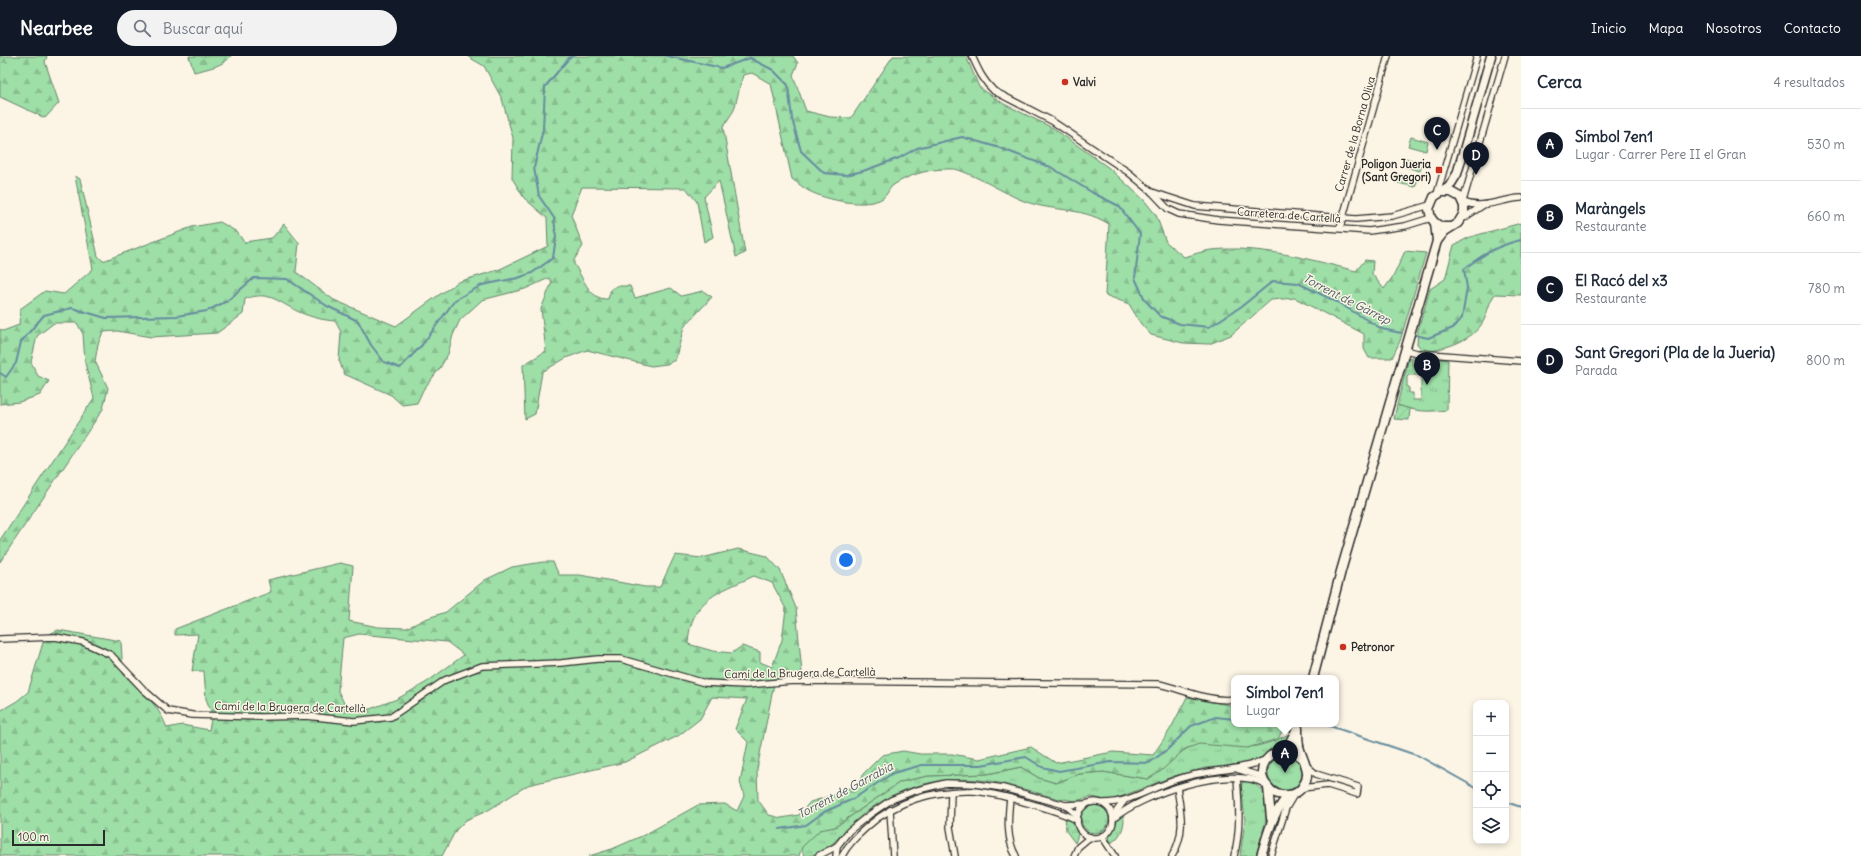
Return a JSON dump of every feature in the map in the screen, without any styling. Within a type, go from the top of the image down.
[{"type":"main road","points":[[1313,675],[1437,241],[1430,205],[1440,193],[1449,187],[1457,174],[1491,56]]},
{"type":"main road","points":[[1437,241],[1450,227],[1461,220],[1465,209],[1457,174]]},
{"type":"main road","points":[[1440,193],[1451,192],[1462,200]]},
{"type":"main road","points":[[1433,220],[1442,227],[1450,227]]},
{"type":"main road","points":[[1261,856],[1271,821],[1272,810],[1263,771],[1267,759],[1290,742],[1298,727]]},
{"type":"main road","points":[[1271,821],[1280,805],[1296,792],[1307,778],[1307,766],[1302,758],[1299,744],[1298,727]]},
{"type":"main road","points":[[1281,750],[1293,751],[1302,758]]},
{"type":"main road","points":[[1265,783],[1277,794],[1296,792]]},
{"type":"street","name":"Carretera de Cartellà","points":[[972,56],[980,75],[987,85],[994,91],[1052,121],[1128,172],[1172,211],[1201,218],[1369,231],[1388,229],[1433,220]]},
{"type":"street","name":"Carrer de la Borna Oliva","points":[[1340,228],[1388,56]]},
{"type":"street","points":[[1440,193],[1477,56]]},
{"type":"street","points":[[1505,56],[1462,200],[1472,206],[1482,206],[1521,198]]},
{"type":"street","name":"Carretera de Cartellà","points":[[1152,192],[1175,200],[1203,206],[1342,218],[1368,219],[1392,216],[1430,205]]},
{"type":"street","points":[[1172,211],[1171,206],[1175,200]]},
{"type":"street","points":[[1461,220],[1482,206]]},
{"type":"street","points":[[1407,347],[1417,353],[1521,361]]},
{"type":"street","name":"Camí de la Brugera de Cartellà","points":[[0,638],[55,637],[83,642],[111,656],[144,690],[168,711],[192,715],[262,717],[306,716],[354,721],[391,717],[445,680],[482,666],[561,663],[598,658],[621,660],[705,683],[746,686],[794,681],[1159,684],[1180,688],[1207,698],[1231,699]]},
{"type":"street","points":[[836,856],[838,846],[849,831],[891,800],[914,791],[946,783],[974,784],[1003,788],[1065,805],[1094,802],[1103,803],[1125,801],[1179,778],[1235,769],[1267,759]]},
{"type":"street","points":[[1271,856],[1286,808],[1296,792],[1328,785],[1357,794],[1358,787],[1316,774],[1307,766]]},
{"type":"street","points":[[1235,769],[1265,783]]},
{"type":"street","points":[[1234,856],[1239,829],[1240,809],[1237,778]]},
{"type":"street","points":[[1113,817],[1151,797],[1204,781],[1253,778],[1265,783]]},
{"type":"street","points":[[1172,856],[1176,849],[1182,823],[1177,788]]},
{"type":"street","points":[[842,856],[858,835],[874,820],[908,801],[929,795],[972,791],[1010,798],[1077,817]]},
{"type":"street","points":[[951,792],[950,827],[955,856]]},
{"type":"street","points":[[1010,798],[1008,813],[1009,833],[1016,856]]},
{"type":"street","points":[[1079,829],[1085,835],[1090,837],[1102,836],[1110,829],[1113,817],[1125,801]]},
{"type":"street","points":[[1103,803],[1109,809],[1113,817]]},
{"type":"street","points":[[1074,856],[1078,847],[1079,829],[1077,817],[1080,809],[1086,804]]},
{"type":"street","points":[[1065,805],[1077,817]]},
{"type":"street","points":[[890,810],[894,856]]},
{"type":"street","points":[[1102,836],[1115,856]]},
{"type":"street","points":[[1078,847],[1090,837]]},
{"type":"street","points":[[818,856],[838,846]]},
{"type":"street","points":[[818,856],[828,856]]},
{"type":"green space","points":[[0,56],[47,56],[45,62],[59,103],[45,118],[0,97]]},
{"type":"green space","points":[[189,56],[231,56],[219,65],[194,72]]},
{"type":"green space","points":[[467,56],[793,56],[798,63],[793,75],[806,111],[830,117],[851,118],[893,56],[966,56],[979,87],[1004,104],[1053,128],[1109,168],[1144,200],[1156,215],[1166,242],[1184,257],[1211,250],[1248,249],[1284,254],[1356,271],[1365,260],[1373,261],[1372,274],[1384,289],[1394,275],[1405,251],[1426,253],[1400,341],[1392,358],[1369,358],[1364,349],[1364,334],[1295,298],[1271,300],[1231,335],[1209,344],[1183,343],[1151,335],[1141,324],[1129,304],[1105,295],[1109,224],[1098,218],[1075,211],[1030,203],[966,173],[953,169],[929,171],[913,175],[892,186],[883,198],[867,203],[846,202],[816,194],[807,190],[792,179],[771,84],[752,73],[743,75],[734,110],[723,127],[745,253],[736,257],[719,181],[704,197],[713,237],[704,242],[697,202],[686,188],[582,187],[571,215],[583,246],[574,260],[574,264],[587,287],[596,296],[608,299],[611,289],[617,286],[630,286],[635,298],[671,288],[681,296],[703,291],[712,297],[684,327],[675,360],[667,364],[651,366],[587,350],[566,358],[542,372],[535,414],[525,419],[523,365],[546,351],[541,309],[552,282],[549,278],[525,289],[482,300],[460,320],[453,335],[448,354],[440,368],[423,390],[417,403],[402,405],[391,395],[344,374],[339,360],[341,332],[335,321],[321,319],[299,312],[273,298],[261,296],[245,299],[243,314],[217,333],[151,337],[117,331],[103,332],[98,344],[95,361],[108,388],[103,409],[0,562],[0,540],[94,398],[85,363],[83,334],[77,323],[54,323],[37,336],[31,362],[38,376],[49,381],[40,395],[19,402],[0,404],[0,329],[3,331],[19,325],[20,309],[45,291],[64,294],[93,269],[75,176],[80,179],[98,256],[103,261],[192,227],[220,222],[237,232],[244,242],[272,238],[284,224],[299,243],[296,272],[334,300],[396,326],[458,282],[498,270],[548,246],[547,218],[524,198],[512,178],[513,138],[502,99],[484,66]]},
{"type":"green space","points":[[1411,137],[1428,142],[1426,151],[1408,146]]},
{"type":"green space","points":[[1405,158],[1423,163],[1420,171],[1402,166]]},
{"type":"green space","points":[[1400,174],[1418,179],[1415,187],[1398,183]]},
{"type":"green space","points":[[1521,223],[1521,295],[1495,294],[1484,320],[1473,334],[1466,339],[1425,353],[1417,344],[1418,330],[1430,289],[1445,279],[1454,245],[1470,237]]},
{"type":"green space","points":[[1414,356],[1448,360],[1447,410],[1422,411],[1397,405],[1409,358]],"holes":[[[1412,359],[1430,359],[1430,370],[1433,370],[1433,376],[1421,378],[1421,400],[1413,400],[1413,393],[1409,393],[1409,388],[1407,387],[1407,377],[1409,375],[1420,375],[1420,369],[1416,369],[1416,365],[1412,365]]]},
{"type":"green space","points":[[1397,405],[1410,409],[1409,420],[1394,419]]},
{"type":"green space","points":[[738,549],[767,556],[780,570],[796,608],[802,673],[775,679],[757,769],[758,800],[769,815],[781,818],[799,815],[810,802],[834,795],[858,784],[863,774],[882,755],[903,751],[920,754],[952,754],[979,759],[1031,747],[1056,763],[1113,752],[1153,755],[1171,728],[1187,697],[1231,705],[1231,727],[1284,727],[1278,739],[1247,748],[1199,744],[1185,749],[1161,771],[1148,779],[1103,772],[1079,774],[1056,783],[1039,778],[1021,767],[987,774],[928,776],[900,782],[835,827],[820,830],[802,847],[799,856],[589,856],[612,849],[644,835],[698,805],[725,804],[737,811],[744,796],[740,782],[748,742],[735,729],[747,699],[712,697],[700,719],[678,736],[625,762],[528,785],[487,811],[466,820],[456,830],[442,856],[0,856],[0,711],[17,701],[28,692],[45,636],[58,630],[121,641],[123,674],[154,704],[167,728],[182,725],[209,730],[212,714],[206,699],[204,671],[192,671],[198,634],[175,635],[175,629],[271,592],[268,580],[340,563],[353,566],[349,621],[378,627],[407,628],[425,619],[446,612],[485,580],[512,567],[543,562],[553,562],[559,575],[580,575],[645,587],[660,587],[675,555],[702,558]],"holes":[[[754,576],[772,583],[786,609],[782,640],[772,667],[760,662],[760,652],[742,646],[732,653],[713,651],[688,644],[690,629],[694,617],[709,599],[729,587]],[[359,634],[447,642],[464,655],[427,682],[397,699],[370,709],[347,709],[338,691],[343,638]]]},
{"type":"green space","points":[[1293,732],[1283,745],[1271,750],[1261,759],[1242,765],[1206,768],[1174,776],[1110,801],[1092,797],[1075,801],[1063,800],[1011,786],[980,780],[946,780],[930,783],[898,793],[883,801],[855,821],[826,849],[812,855],[804,856],[801,847],[820,829],[835,827],[900,782],[928,776],[987,774],[1021,767],[1039,778],[1056,783],[1079,774],[1103,772],[1148,779],[1177,755],[1197,744],[1208,743],[1252,747],[1270,742]]},
{"type":"green space","points":[[1282,756],[1288,756],[1292,757],[1299,763],[1302,773],[1301,780],[1295,787],[1288,790],[1282,790],[1278,789],[1271,783],[1268,776],[1268,770],[1269,766],[1275,759]]},
{"type":"green space","points":[[1247,781],[1257,786],[1264,794],[1266,803],[1265,824],[1256,856],[1240,856],[1245,820],[1241,786],[1243,782]]},
{"type":"green space","points":[[1095,805],[1105,809],[1109,819],[1105,829],[1095,833],[1085,829],[1081,819],[1085,809]]},
{"type":"green space","points":[[1123,812],[1124,821],[1122,829],[1118,837],[1111,843],[1109,837]]},
{"type":"green space","points":[[1065,815],[1072,820],[1078,835],[1075,843],[1066,831]]},
{"type":"waterway","name":"Torrent de Gàrrep","points":[[0,373],[6,377],[16,363],[21,342],[44,315],[72,308],[106,318],[177,316],[207,311],[227,301],[254,278],[287,279],[327,306],[358,321],[371,345],[384,362],[400,368],[422,345],[455,300],[482,285],[518,278],[532,273],[553,258],[556,237],[554,218],[539,196],[534,168],[543,129],[545,87],[569,58],[573,56]]},
{"type":"waterway","name":"Torrent de Gàrrep","points":[[667,56],[722,68],[750,58],[773,70],[788,85],[792,119],[801,151],[824,173],[846,175],[863,171],[899,158],[917,148],[962,137],[1000,148],[1049,166],[1093,193],[1119,206],[1140,234],[1135,278],[1145,300],[1160,316],[1180,324],[1209,327],[1242,306],[1273,281],[1298,283],[1337,302],[1382,329],[1401,333]]},
{"type":"waterway","name":"Torrent de Gàrrep","points":[[1415,335],[1428,338],[1453,328],[1462,318],[1467,288],[1464,269],[1491,251],[1521,240]]},
{"type":"waterway","name":"Torrent de Garrabia","points":[[780,829],[806,825],[824,812],[853,799],[893,773],[922,765],[981,765],[1026,757],[1042,767],[1059,771],[1111,762],[1149,763],[1168,749],[1191,726],[1216,717],[1231,719]]},
{"type":"waterway","name":"Torrent de Garrabia","points":[[1333,727],[1419,756],[1473,786]]},
{"type":"waterway","name":"Torrent de Garrabia","points":[[1509,803],[1521,807]]},
{"type":"place","name":"Valvi","points":[[1065,82]]},
{"type":"place","name":"El Racó del x3","points":[[1437,150]]},
{"type":"place","name":"Poligon Jueria (Sant Gregori)","points":[[1439,170]]},
{"type":"place","name":"Sant Gregori (Pla de la Jueria)","points":[[1476,175]]},
{"type":"place","name":"Maràngels","points":[[1427,385]]},
{"type":"place","name":"Petronor","points":[[1343,647]]},
{"type":"place","name":"Símbol 7en1","points":[[1285,773]]}]
